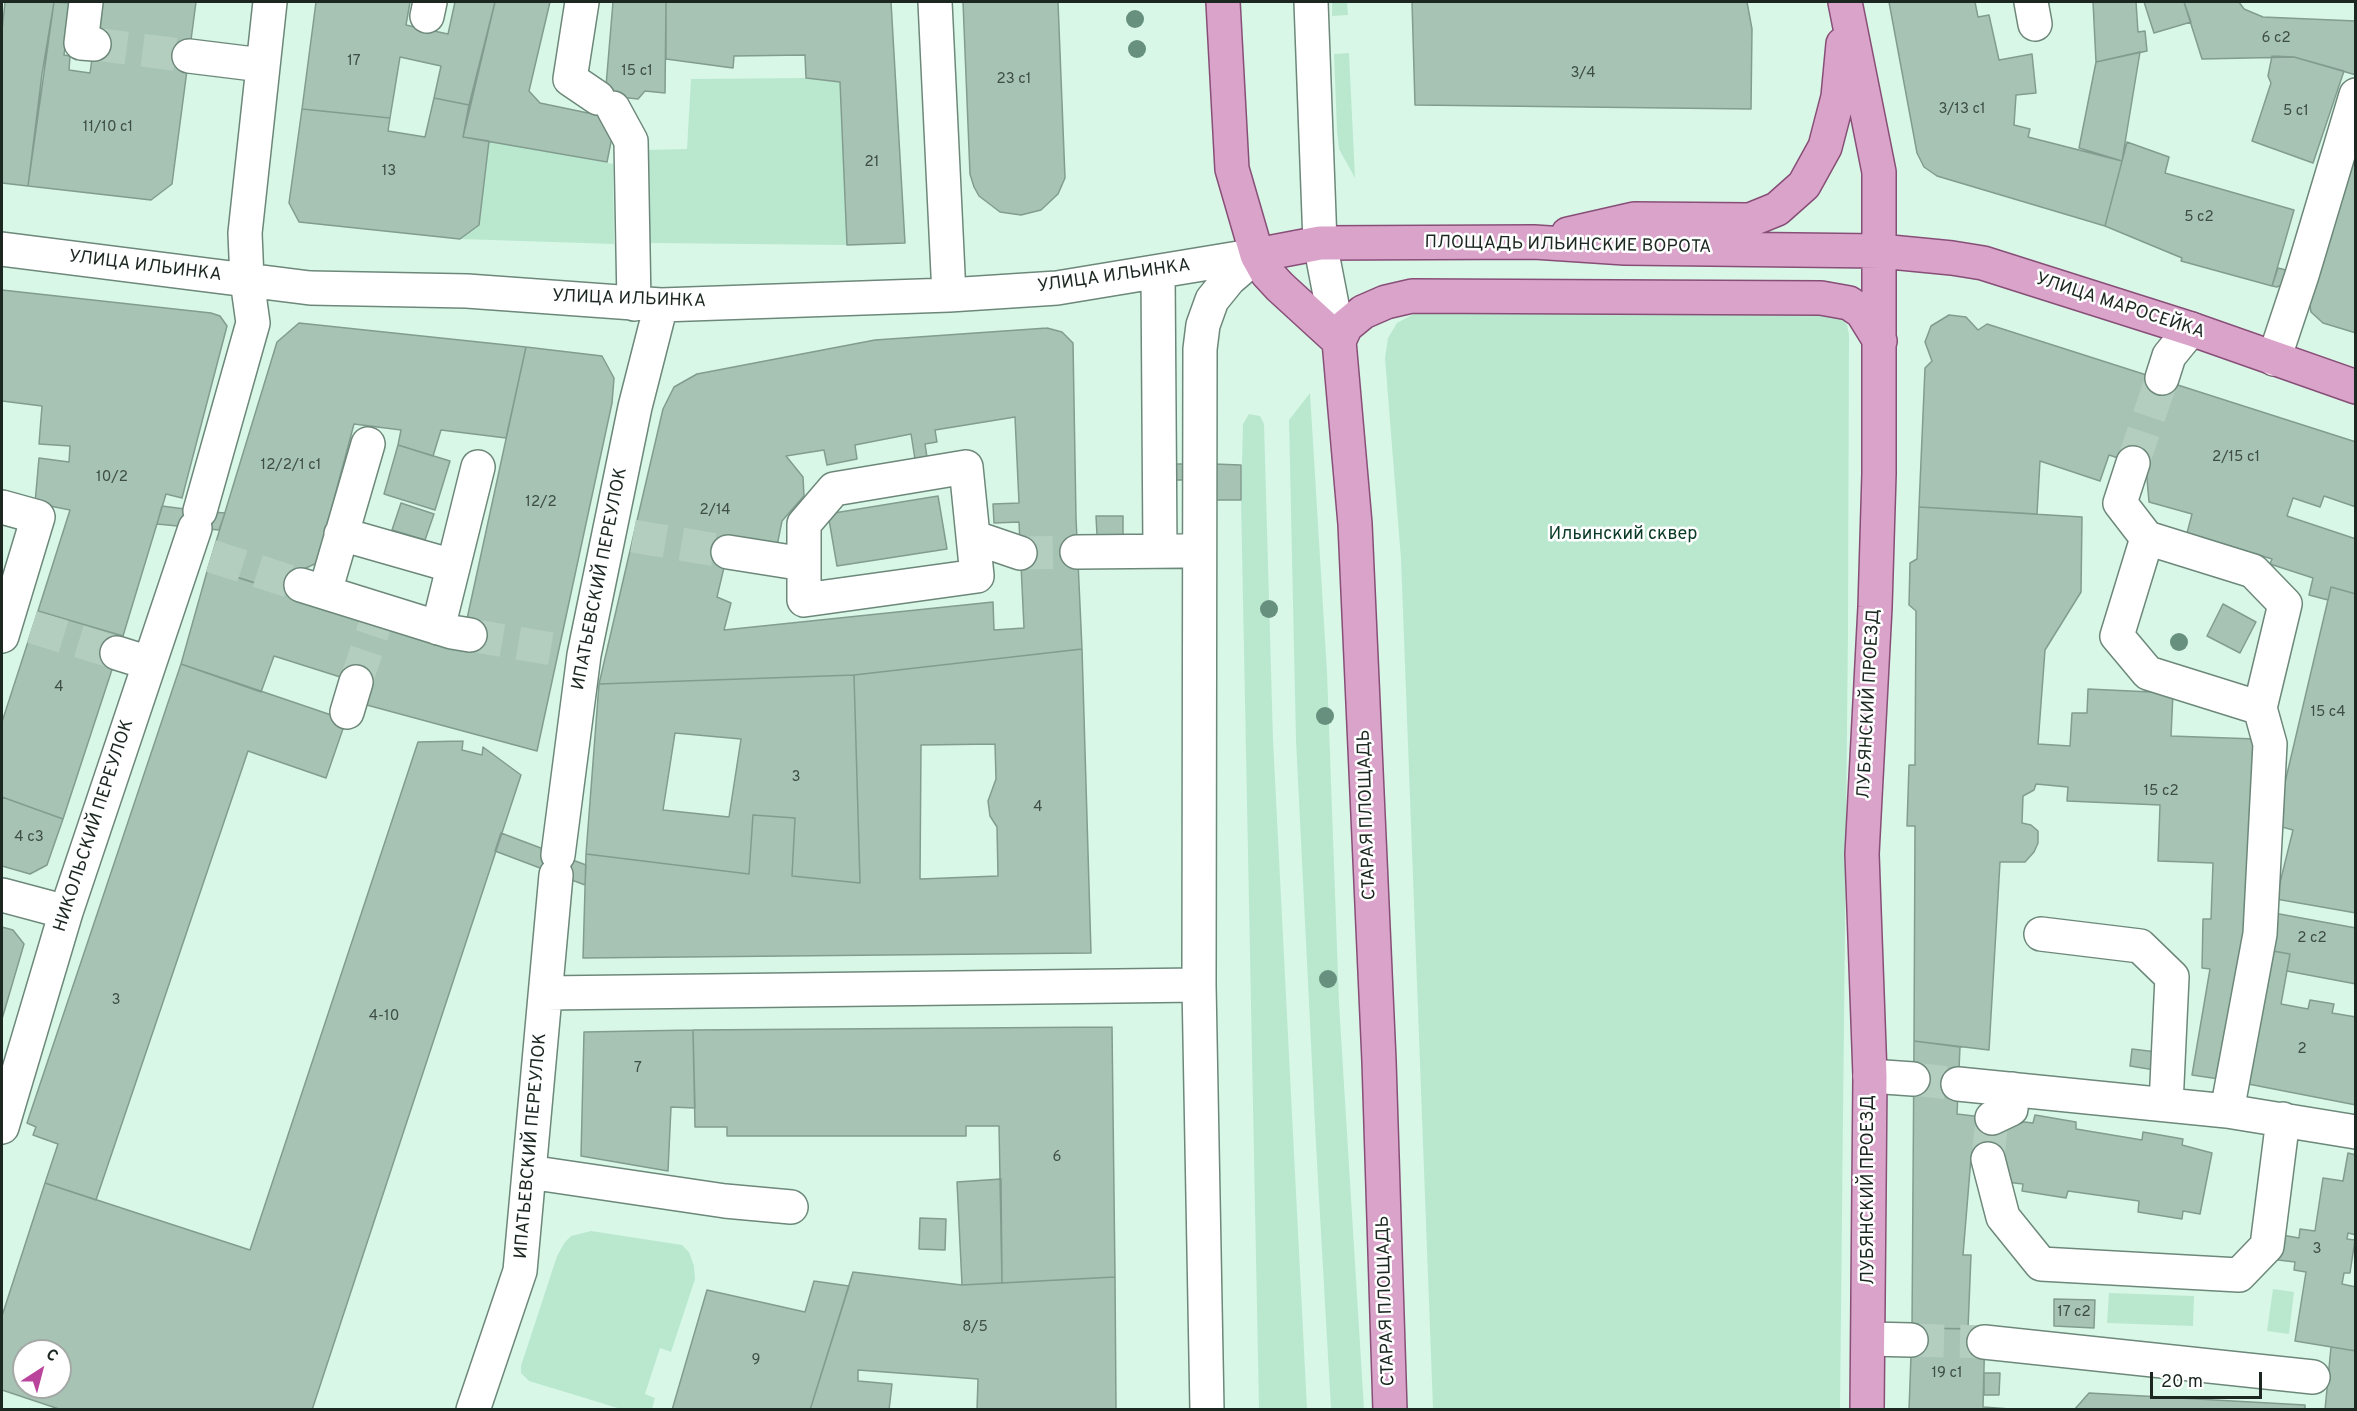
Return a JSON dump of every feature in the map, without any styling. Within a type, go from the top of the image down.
[{"type":"main road","points":[[1223,2],[1232,169],[1257,255],[1267,273],[1280,287],[1339,341],[1346,326],[1363,312],[1386,302],[1412,296],[1821,298],[1849,303],[1862,312],[1880,341]]},
{"type":"main road","points":[[1534,242],[1634,219],[1750,220],[1777,209],[1787,202],[1812,172],[1831,129],[1842,67],[1844,2]]},
{"type":"main road","name":"ЛУБЯНСКИЙ ПРОЕЗД","points":[[1844,2],[1879,172],[1880,341],[1875,607],[1863,854],[1870,1076],[1867,1410]]},
{"type":"main road","name":"ПЛОЩАДЬ ИЛЬИНСКИЕ ВОРОТА","points":[[1257,255],[1320,243],[1534,242],[1625,248],[1880,251]]},
{"type":"main road","name":"УЛИЦА МАРОСЕЙКА","points":[[1880,251],[1983,263],[2191,329],[2355,387]]},
{"type":"main road","name":"СТАРАЯ ПЛОЩАДЬ","points":[[1339,341],[1356,536],[1390,1410]]},
{"type":"street","points":[[86,2],[81,43],[94,44]]},
{"type":"street","name":"НИКОЛЬСКИЙ ПЕРЕУЛОК","points":[[2,1127],[66,912],[149,663],[199,536],[253,323],[247,280],[245,233],[270,2]]},
{"type":"street","name":"ИПАТЬЕВСКИЙ ПЕРЕУЛОК","points":[[473,1410],[520,1271],[557,865],[571,652],[621,534],[648,305],[631,141],[606,103],[570,79],[582,2]]},
{"type":"street","points":[[935,2],[949,295]]},
{"type":"street","points":[[1311,2],[1320,243],[1339,341]]},
{"type":"street","points":[[189,56],[262,64]]},
{"type":"street","points":[[2274,358],[2302,275],[2355,95]]},
{"type":"street","name":"УЛИЦА ИЛЬИНКА","points":[[2,249],[310,288],[467,291],[648,305],[949,295],[1057,288],[1257,255]]},
{"type":"street","points":[[1207,1410],[1199,985],[1200,349],[1203,325],[1212,300],[1229,279],[1257,255]]},
{"type":"street","points":[[1158,272],[1160,551]]},
{"type":"street","points":[[2162,378],[2169,356],[2191,329]]},
{"type":"street","points":[[368,444],[342,534],[313,588],[378,616],[470,635]]},
{"type":"street","points":[[2133,463],[2120,503],[2147,538],[2253,571],[2285,604],[2260,708],[2270,744],[2260,934],[2227,1112]]},
{"type":"street","points":[[438,628],[478,467]]},
{"type":"street","points":[[966,467],[977,576],[804,600],[804,564],[804,524],[834,489],[966,467]]},
{"type":"street","points":[[2,507],[38,517],[10,625]]},
{"type":"street","points":[[342,534],[453,566]]},
{"type":"street","points":[[973,537],[1020,553]]},
{"type":"street","points":[[2147,538],[2117,636],[2148,673],[2260,708]]},
{"type":"street","points":[[1077,552],[1199,551]]},
{"type":"street","points":[[728,552],[804,564]]},
{"type":"street","points":[[117,653],[149,663]]},
{"type":"street","points":[[2,895],[66,912]]},
{"type":"street","points":[[2041,934],[2140,946],[2172,977],[2166,1105]]},
{"type":"street","points":[[546,993],[1199,985]]},
{"type":"street","points":[[1870,1076],[1913,1079]]},
{"type":"street","points":[[1958,1084],[2227,1112],[2355,1132]]},
{"type":"street","points":[[1992,1118],[2011,1109],[2012,1089]]},
{"type":"street","points":[[1988,1159],[2003,1217],[2041,1264],[2239,1275],[2267,1246],[2283,1119]]},
{"type":"street","points":[[529,1172],[724,1201],[790,1207]]},
{"type":"street","points":[[1869,1339],[1911,1340]]},
{"type":"street","points":[[1984,1342],[2313,1377]]},
{"type":"green space","points":[[1332,2],[1347,2],[1348,15],[1332,16]]},
{"type":"green space","points":[[1349,53],[1355,178],[1339,149],[1337,131],[1334,54]]},
{"type":"green space","points":[[806,78],[840,82],[847,245],[650,243],[647,150],[687,149],[691,79]]},
{"type":"green space","points":[[489,141],[613,164],[614,244],[460,239],[479,225]]},
{"type":"green space","name":"Ильинский сквер","points":[[1421,310],[1808,311],[1840,315],[1847,325],[1849,335],[1848,632],[1840,1409],[1433,1409],[1401,559],[1385,358],[1388,338],[1397,323]]},
{"type":"green space","points":[[1310,393],[1327,672],[1339,1003],[1364,1409],[1331,1409],[1316,1145],[1296,740],[1289,420]]},
{"type":"green space","points":[[1249,414],[1260,416],[1264,424],[1273,740],[1307,1409],[1259,1409],[1241,500],[1243,424]]},
{"type":"green space","points":[[591,1231],[682,1245],[689,1252],[694,1266],[695,1279],[671,1352],[660,1348],[645,1394],[655,1398],[652,1409],[621,1409],[529,1381],[521,1373],[521,1366],[557,1256],[571,1236]]},
{"type":"green space","points":[[2273,1289],[2294,1292],[2289,1334],[2267,1331]]},
{"type":"green space","points":[[2109,1293],[2194,1296],[2193,1326],[2107,1323]]},
{"type":"building","points":[[5,2],[54,2],[42,74],[28,186],[2,183],[2,31]]},
{"type":"building","points":[[54,2],[71,3],[64,55],[70,56],[69,70],[90,73],[100,2],[196,2],[172,184],[151,200],[28,186]]},
{"type":"building","points":[[316,2],[410,2],[406,25],[448,34],[455,2],[495,2],[469,105],[434,98],[441,66],[400,57],[390,118],[302,109]]},
{"type":"building","points":[[495,2],[550,2],[529,91],[540,103],[588,113],[606,86],[613,2],[666,2],[665,93],[645,91],[638,99],[620,97],[607,162],[463,137]]},
{"type":"building","points":[[666,2],[891,2],[905,243],[847,245],[840,82],[806,78],[805,55],[734,56],[733,68],[666,59]]},
{"type":"building","points":[[963,2],[1058,2],[1065,178],[1058,194],[1041,210],[1021,215],[1000,212],[979,196],[974,187],[970,174]]},
{"type":"building","points":[[1412,2],[1747,2],[1752,29],[1751,109],[1415,105]]},
{"type":"building","points":[[1889,2],[1975,2],[1978,17],[1989,15],[1999,60],[2032,54],[2036,93],[2016,95],[2014,125],[2030,129],[2028,137],[2122,161],[2105,226],[1937,176],[1924,167],[1917,153]]},
{"type":"building","points":[[2093,2],[2136,2],[2138,32],[2145,31],[2147,51],[2096,62]]},
{"type":"building","points":[[2144,2],[2184,2],[2191,22],[2154,33]]},
{"type":"building","points":[[2184,2],[2239,2],[2244,9],[2263,17],[2356,21],[2356,75],[2294,57],[2202,59]]},
{"type":"building","points":[[2140,52],[2122,161],[2079,148],[2096,62]]},
{"type":"building","points":[[2272,56],[2294,57],[2344,71],[2313,163],[2252,141],[2271,83],[2268,76]]},
{"type":"building","points":[[434,98],[469,105],[463,137],[489,141],[479,225],[460,239],[299,222],[289,203],[302,109],[390,118],[388,131],[425,137]]},
{"type":"building","points":[[2127,142],[2169,157],[2165,173],[2294,210],[2272,286],[2181,261],[2182,258],[2105,226]]},
{"type":"building","points":[[2356,149],[2356,333],[2323,323],[2311,312],[2308,295]]},
{"type":"building","points":[[2278,268],[2290,271],[2286,283],[2277,287],[2272,286]]},
{"type":"building","points":[[2,290],[211,313],[220,316],[227,326],[182,498],[166,494],[123,636],[38,611],[70,510],[35,503],[39,458],[69,462],[70,446],[39,444],[42,406],[2,401]]},
{"type":"building","points":[[1949,315],[1966,317],[1978,330],[1987,324],[2356,442],[2356,507],[2324,496],[2320,507],[2293,498],[2287,516],[2356,539],[2356,594],[2331,587],[2328,600],[2309,595],[2313,578],[2270,564],[2272,559],[2187,533],[2192,514],[2149,502],[2146,467],[2109,455],[2100,481],[2040,461],[2037,514],[1919,507],[1925,368],[1932,361],[1925,342],[1931,326]]},
{"type":"building","points":[[299,323],[526,347],[506,438],[441,430],[433,456],[398,445],[401,430],[354,424],[317,563],[306,568],[297,596],[208,568],[277,342]]},
{"type":"building","points":[[1047,328],[1062,332],[1073,343],[1076,518],[1082,649],[854,675],[599,684],[663,409],[674,387],[697,374],[875,340]],"holes":[[[1015,417],[1019,503],[993,504],[994,523],[1019,522],[1024,628],[994,630],[993,602],[724,630],[731,603],[717,597],[730,542],[776,551],[782,521],[804,496],[803,477],[786,456],[824,450],[827,465],[857,459],[855,445],[911,434],[915,459],[927,457],[925,444],[937,442],[935,430]]]},
{"type":"building","points":[[526,347],[602,356],[614,378],[612,403],[537,751],[363,704],[356,682],[274,656],[261,692],[181,664],[208,568],[466,651],[474,622],[467,619]]},
{"type":"building","points":[[398,445],[450,461],[435,510],[384,494]]},
{"type":"building","points":[[1173,464],[1185,464],[1184,480],[1173,480]]},
{"type":"building","points":[[1214,464],[1241,465],[1241,500],[1213,500]]},
{"type":"building","points":[[938,496],[947,549],[837,566],[828,514]]},
{"type":"building","points":[[401,503],[434,514],[425,540],[392,530]]},
{"type":"building","points":[[162,506],[225,513],[219,530],[157,524]]},
{"type":"building","points":[[1919,507],[2082,517],[2081,592],[2045,650],[2038,744],[2070,746],[2072,713],[2087,713],[2088,689],[2173,693],[2171,736],[2256,739],[2248,935],[2219,1079],[2192,1075],[2210,969],[2202,968],[2203,919],[2211,919],[2213,863],[2158,861],[2160,805],[2067,801],[2068,787],[2036,784],[2034,790],[2023,796],[2022,823],[2031,825],[2038,831],[2038,843],[2025,862],[2000,862],[1989,1050],[1914,1041],[1915,826],[1907,826],[1909,765],[1915,765],[1916,611],[1909,605],[1910,563],[1917,559]]},
{"type":"building","points":[[1096,516],[1123,516],[1123,535],[1097,535]]},
{"type":"building","points":[[2331,587],[2356,594],[2356,913],[2276,899],[2293,830],[2275,825]]},
{"type":"building","points":[[2223,604],[2256,622],[2240,653],[2207,636]]},
{"type":"building","points":[[38,611],[123,636],[63,819],[2,797],[2,722]]},
{"type":"building","points":[[1082,649],[1091,953],[583,958],[586,854],[749,874],[753,815],[795,818],[792,876],[860,883],[854,675]],"holes":[[[995,744],[996,779],[988,801],[990,816],[997,827],[998,876],[920,879],[921,745]]]},
{"type":"building","points":[[181,664],[346,720],[326,778],[248,751],[96,1200],[45,1183],[58,1144],[33,1135],[36,1127],[27,1123]]},
{"type":"building","points":[[854,675],[860,883],[792,876],[795,818],[753,815],[749,874],[586,854],[599,684]],"holes":[[[675,733],[741,739],[729,817],[663,810]]]},
{"type":"building","points":[[463,741],[462,750],[482,755],[483,747],[521,775],[312,1410],[62,1410],[29,1399],[72,1399],[72,1339],[12,1339],[12,1393],[2,1390],[2,1316],[45,1183],[250,1250],[418,742]]},
{"type":"building","points":[[2,797],[63,819],[47,865],[30,874],[2,866]]},
{"type":"building","points":[[501,833],[586,865],[585,885],[495,851]]},
{"type":"building","points":[[2274,913],[2356,928],[2356,984],[2287,971],[2290,954],[2267,950]]},
{"type":"building","points":[[2,927],[13,930],[24,944],[2,1019]]},
{"type":"building","points":[[2267,950],[2290,954],[2281,1004],[2308,1009],[2310,1000],[2334,1004],[2332,1013],[2356,1017],[2356,1105],[2243,1083]]},
{"type":"building","points":[[1112,1027],[1115,1277],[1002,1283],[999,1126],[966,1126],[966,1136],[727,1136],[727,1127],[695,1127],[693,1030]]},
{"type":"building","points":[[693,1030],[695,1108],[671,1107],[668,1171],[581,1156],[584,1032]]},
{"type":"building","points":[[1914,1041],[1960,1047],[1957,1114],[2033,1123],[2035,1115],[2076,1122],[2076,1129],[2142,1140],[2143,1132],[2183,1139],[2182,1145],[2212,1153],[2200,1214],[2183,1211],[2182,1219],[2138,1212],[2139,1201],[2068,1191],[2066,1198],[2022,1191],[2023,1184],[1997,1181],[1998,1160],[1971,1158],[1963,1255],[1971,1255],[1968,1329],[1912,1328]]},
{"type":"building","points":[[2132,1049],[2157,1052],[2155,1070],[2130,1066]]},
{"type":"building","points":[[2348,1153],[2356,1155],[2356,1235],[2348,1233],[2347,1239],[2355,1240],[2350,1273],[2344,1273],[2342,1284],[2356,1287],[2356,1351],[2295,1341],[2306,1272],[2294,1270],[2295,1262],[2278,1260],[2282,1235],[2299,1238],[2300,1229],[2315,1231],[2323,1178],[2343,1181]]},
{"type":"building","points":[[1001,1179],[1002,1283],[962,1285],[957,1182]]},
{"type":"building","points":[[920,1218],[946,1219],[945,1250],[919,1249]]},
{"type":"building","points":[[853,1272],[962,1285],[1115,1277],[1116,1410],[977,1410],[978,1379],[858,1370],[858,1381],[892,1384],[889,1410],[810,1410]]},
{"type":"building","points":[[814,1281],[849,1286],[810,1410],[672,1410],[707,1290],[805,1312]]},
{"type":"building","points":[[2054,1299],[2095,1300],[2094,1328],[2054,1326]]},
{"type":"building","points":[[1912,1328],[1985,1329],[1983,1407],[2024,1410],[1909,1410]]},
{"type":"building","points":[[2331,1347],[2356,1351],[2356,1410],[2325,1410]]},
{"type":"building","points":[[1984,1373],[2000,1373],[1999,1395],[1984,1395]]},
{"type":"building","points":[[2089,1393],[2305,1405],[2305,1410],[2074,1410]]},
{"type":"tunnel","points":[[94,44],[189,56]]},
{"type":"tunnel","points":[[2133,463],[2162,378]]},
{"type":"tunnel","points":[[633,536],[728,552]]},
{"type":"tunnel","points":[[1020,553],[1077,552]]},
{"type":"tunnel","points":[[211,556],[301,585]]},
{"type":"tunnel","points":[[356,682],[376,622]]},
{"type":"tunnel","points":[[32,627],[117,653]]},
{"type":"tunnel","points":[[470,635],[558,650]]},
{"type":"tunnel","points":[[1913,1079],[1958,1084]]},
{"type":"tunnel","points":[[1988,1159],[1992,1118]]},
{"type":"tunnel","points":[[1911,1340],[1984,1342]]}]
